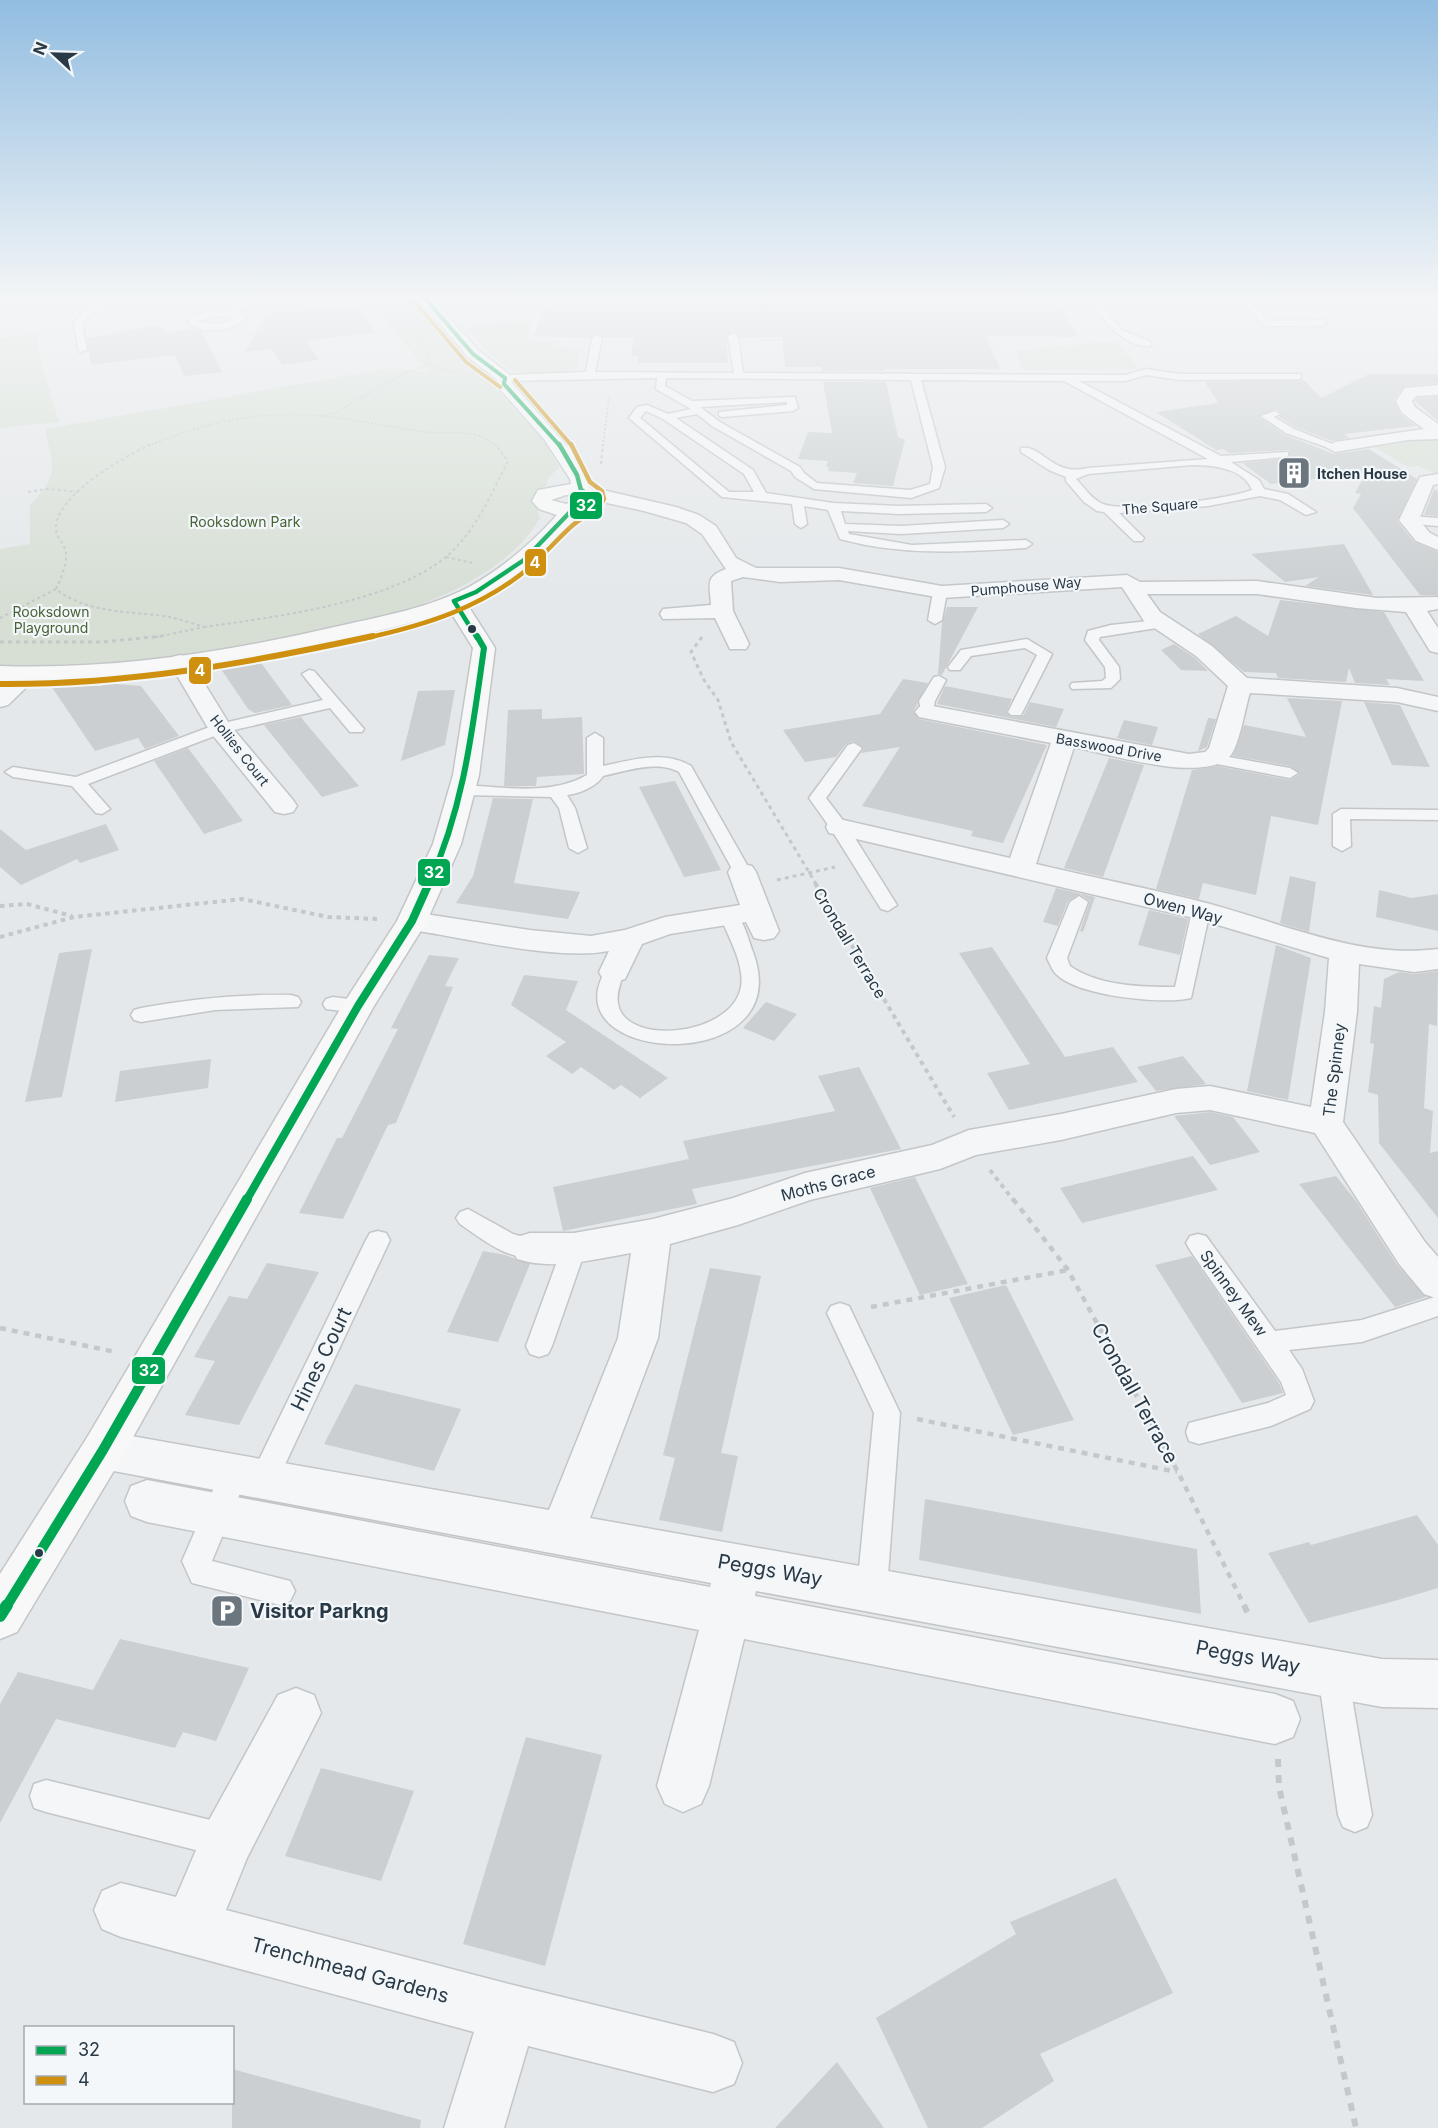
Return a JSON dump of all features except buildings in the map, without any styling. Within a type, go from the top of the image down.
[{"type":"street","points":[[515,395],[542,423],[572,466],[571,476],[575,500]]},
{"type":"street","points":[[1408,395],[1404,401],[1408,410],[1438,433]]},
{"type":"street","points":[[1335,447],[1408,435],[1438,433]]},
{"type":"street","points":[[1438,480],[1426,481],[1409,520],[1423,537],[1438,544]]},
{"type":"street","points":[[575,500],[638,505],[676,514],[702,525],[712,534],[723,556],[743,570]]},
{"type":"street","points":[[0,673],[27,675],[110,670],[180,662],[307,641],[396,620],[476,592],[524,560],[545,540],[555,523],[575,500]]},
{"type":"street","points":[[738,644],[722,611],[720,578],[743,570]]},
{"type":"street","name":"Pumphouse Way","points":[[743,570],[793,576],[844,574],[940,592],[1089,580],[1127,581],[1134,588],[1228,585],[1413,606],[1438,603]]},
{"type":"street","points":[[1134,588],[1137,600],[1158,624],[1197,645],[1240,685],[1397,695],[1438,704]]},
{"type":"street","points":[[0,1616],[103,1450],[155,1359],[345,1005],[412,921],[447,844],[462,790],[484,648],[454,601]]},
{"type":"street","points":[[1413,606],[1438,646]]},
{"type":"street","points":[[670,614],[722,611]]},
{"type":"street","name":"Hollies Court","points":[[180,662],[220,728],[284,806]]},
{"type":"street","points":[[0,700],[27,675]]},
{"type":"street","points":[[1212,759],[1221,752],[1240,685]]},
{"type":"street","name":"Basswood Drive","points":[[927,712],[1064,740],[1189,762],[1212,759]]},
{"type":"street","points":[[1021,868],[1064,740]]},
{"type":"street","name":"Owen Way","points":[[839,826],[1201,911],[1344,953]]},
{"type":"street","points":[[412,921],[530,939],[591,945],[630,938],[665,926],[748,904]]},
{"type":"street","points":[[614,972],[630,938]]},
{"type":"street","points":[[1344,953],[1414,962],[1438,959]]},
{"type":"street","name":"The Spinney","points":[[1344,953],[1341,1012],[1326,1123],[1412,1253],[1436,1285]]},
{"type":"street","points":[[969,1143],[1061,1127],[1176,1101],[1209,1098],[1326,1123]]},
{"type":"street","name":"Moths Grace","points":[[530,1248],[574,1248],[653,1234],[738,1211],[805,1187],[940,1155],[969,1143]]},
{"type":"street","points":[[562,1533],[638,1338],[653,1234]]},
{"type":"street","name":"Peggs Way","points":[[103,1450],[1382,1683],[1438,1684]]},
{"type":"street","points":[[147,1501],[1275,1719]]},
{"type":"street","points":[[683,1786],[739,1565]]},
{"type":"street","points":[[191,1928],[227,1841],[296,1713]]},
{"type":"street","name":"Trenchmead Gardens","points":[[121,1910],[509,2013],[713,2063]]},
{"type":"street","points":[[474,2128],[509,2013]]},
{"type":"lane","points":[[674,395],[719,419],[796,469],[799,475],[814,486],[912,494],[935,486],[939,467],[920,395]]},
{"type":"lane","points":[[1098,395],[1255,482],[1259,492],[1284,497],[1310,512]]},
{"type":"lane","points":[[667,417],[695,408],[791,399],[793,408],[719,419]]},
{"type":"lane","points":[[762,496],[749,472],[667,417],[647,408],[641,409],[634,418],[726,495],[762,496],[833,507],[899,510],[986,508]]},
{"type":"lane","points":[[1275,414],[1266,416],[1296,436],[1335,447]]},
{"type":"lane","points":[[1025,450],[1053,468],[1072,476],[1088,471],[1284,454]]},
{"type":"lane","name":"The Square","points":[[1072,476],[1070,479],[1096,505],[1109,510],[1130,511],[1232,499],[1259,492]]},
{"type":"lane","points":[[797,501],[801,524]]},
{"type":"lane","points":[[833,507],[844,537],[874,546],[927,550],[1026,544]]},
{"type":"lane","points":[[1109,510],[1138,538]]},
{"type":"lane","points":[[1409,520],[1438,522]]},
{"type":"lane","points":[[841,527],[901,530],[1003,524]]},
{"type":"lane","points":[[935,620],[940,592]]},
{"type":"lane","points":[[1077,686],[1106,685],[1113,679],[1112,668],[1092,640],[1093,634],[1111,629],[1158,624]]},
{"type":"lane","points":[[955,667],[966,653],[981,649],[1027,643],[1044,654],[1016,712]]},
{"type":"lane","points":[[309,674],[357,729]]},
{"type":"lane","points":[[927,712],[927,701],[939,680]]},
{"type":"lane","points":[[13,772],[77,782],[220,728],[334,702]]},
{"type":"lane","points":[[462,790],[556,792],[572,790],[595,777],[595,738]]},
{"type":"lane","points":[[854,748],[817,798],[839,826],[888,905]]},
{"type":"lane","points":[[1212,759],[1290,773]]},
{"type":"lane","points":[[595,773],[660,762],[679,764],[685,769],[748,904],[751,984],[746,1004],[735,1019],[707,1034],[678,1037],[653,1036],[629,1029],[609,1010],[607,996],[614,972]]},
{"type":"lane","points":[[77,782],[102,809]]},
{"type":"lane","points":[[556,792],[567,808],[578,848]]},
{"type":"lane","points":[[1342,846],[1341,814],[1438,815]]},
{"type":"lane","points":[[1079,902],[1058,958],[1062,969],[1075,978],[1144,994],[1184,993],[1201,911]]},
{"type":"lane","points":[[141,1015],[206,1003],[249,1000],[291,1002]]},
{"type":"lane","points":[[468,1218],[506,1242],[530,1248]]},
{"type":"lane","name":"Hines Court","points":[[280,1592],[202,1573],[198,1561],[216,1514],[249,1476],[378,1240]]},
{"type":"lane","name":"Spinney Mew","points":[[1198,1243],[1293,1377],[1301,1401],[1271,1414],[1199,1432]]},
{"type":"lane","points":[[539,1346],[574,1248]]},
{"type":"lane","name":"Spinney Mew","points":[[1270,1342],[1362,1331],[1436,1285]]},
{"type":"lane","points":[[840,1313],[887,1413],[872,1589]]},
{"type":"lane","points":[[1333,1674],[1355,1815]]},
{"type":"lane","points":[[46,1796],[227,1841]]},
{"type":"path","points":[[315,417],[335,413],[366,395]]},
{"type":"path","points":[[601,471],[611,395]]},
{"type":"path","points":[[0,618],[56,588],[64,565],[65,548],[58,540],[55,526],[59,514],[79,492],[129,457],[186,432],[258,417],[315,417],[429,433],[480,434],[488,437],[508,461],[459,544],[446,557],[425,571],[392,586],[260,618],[204,627],[188,632],[134,638],[0,642]]},
{"type":"path","points":[[28,492],[46,489],[79,492]]},
{"type":"path","points":[[56,588],[62,595],[102,609],[166,616],[204,627]]},
{"type":"path","name":"Crondall Terrace","points":[[704,635],[691,652],[704,680],[718,700],[731,742],[969,1143],[1068,1270],[1178,1472],[1271,1661]]},
{"type":"path","points":[[748,904],[809,873],[861,862]]},
{"type":"path","points":[[0,937],[74,917],[242,899],[271,903],[299,912],[328,917],[412,921]]},
{"type":"path","points":[[0,906],[12,903],[42,906],[74,917]]},
{"type":"path","points":[[840,1313],[1068,1270]]},
{"type":"path","points":[[0,1328],[155,1359]]},
{"type":"path","points":[[887,1413],[1178,1472]]},
{"type":"path","points":[[1275,1719],[1279,1787],[1356,2128]]},
{"type":"green space","points":[[0,395],[51,395],[59,422],[0,428]]},
{"type":"green space","name":"Rooksdown Park","points":[[236,395],[502,395],[545,442],[559,468],[548,478],[547,485],[532,497],[540,518],[501,561],[444,595],[372,621],[293,640],[211,653],[131,662],[0,671],[0,549],[30,544],[30,505],[46,486],[52,470],[45,429]]},
{"type":"green space","points":[[1435,438],[1438,440],[1438,475],[1419,466],[1408,467],[1375,447]]},
{"type":"transit line","name":"32","points":[[454,601],[476,592],[524,560],[573,509],[588,505],[594,498],[581,490],[577,475],[561,446],[515,395]]},
{"type":"transit line","name":"4","points":[[0,684],[85,683],[170,674],[254,661],[410,627],[446,616],[493,594],[529,568],[575,522],[598,509],[604,499],[602,491],[590,482],[571,444],[528,395]]},
{"type":"transit line","name":"32","points":[[0,1616],[103,1450],[358,1006],[412,921],[447,844],[466,775],[484,648],[454,601]]},
{"type":"place","name":"Itchen House","points":[[1294,473]]},
{"type":"place","name":"Visitor Parkng","points":[[227,1611]]},
{"type":"park label","name":"Rooksdown Playground","points":[[51,620]]}]
